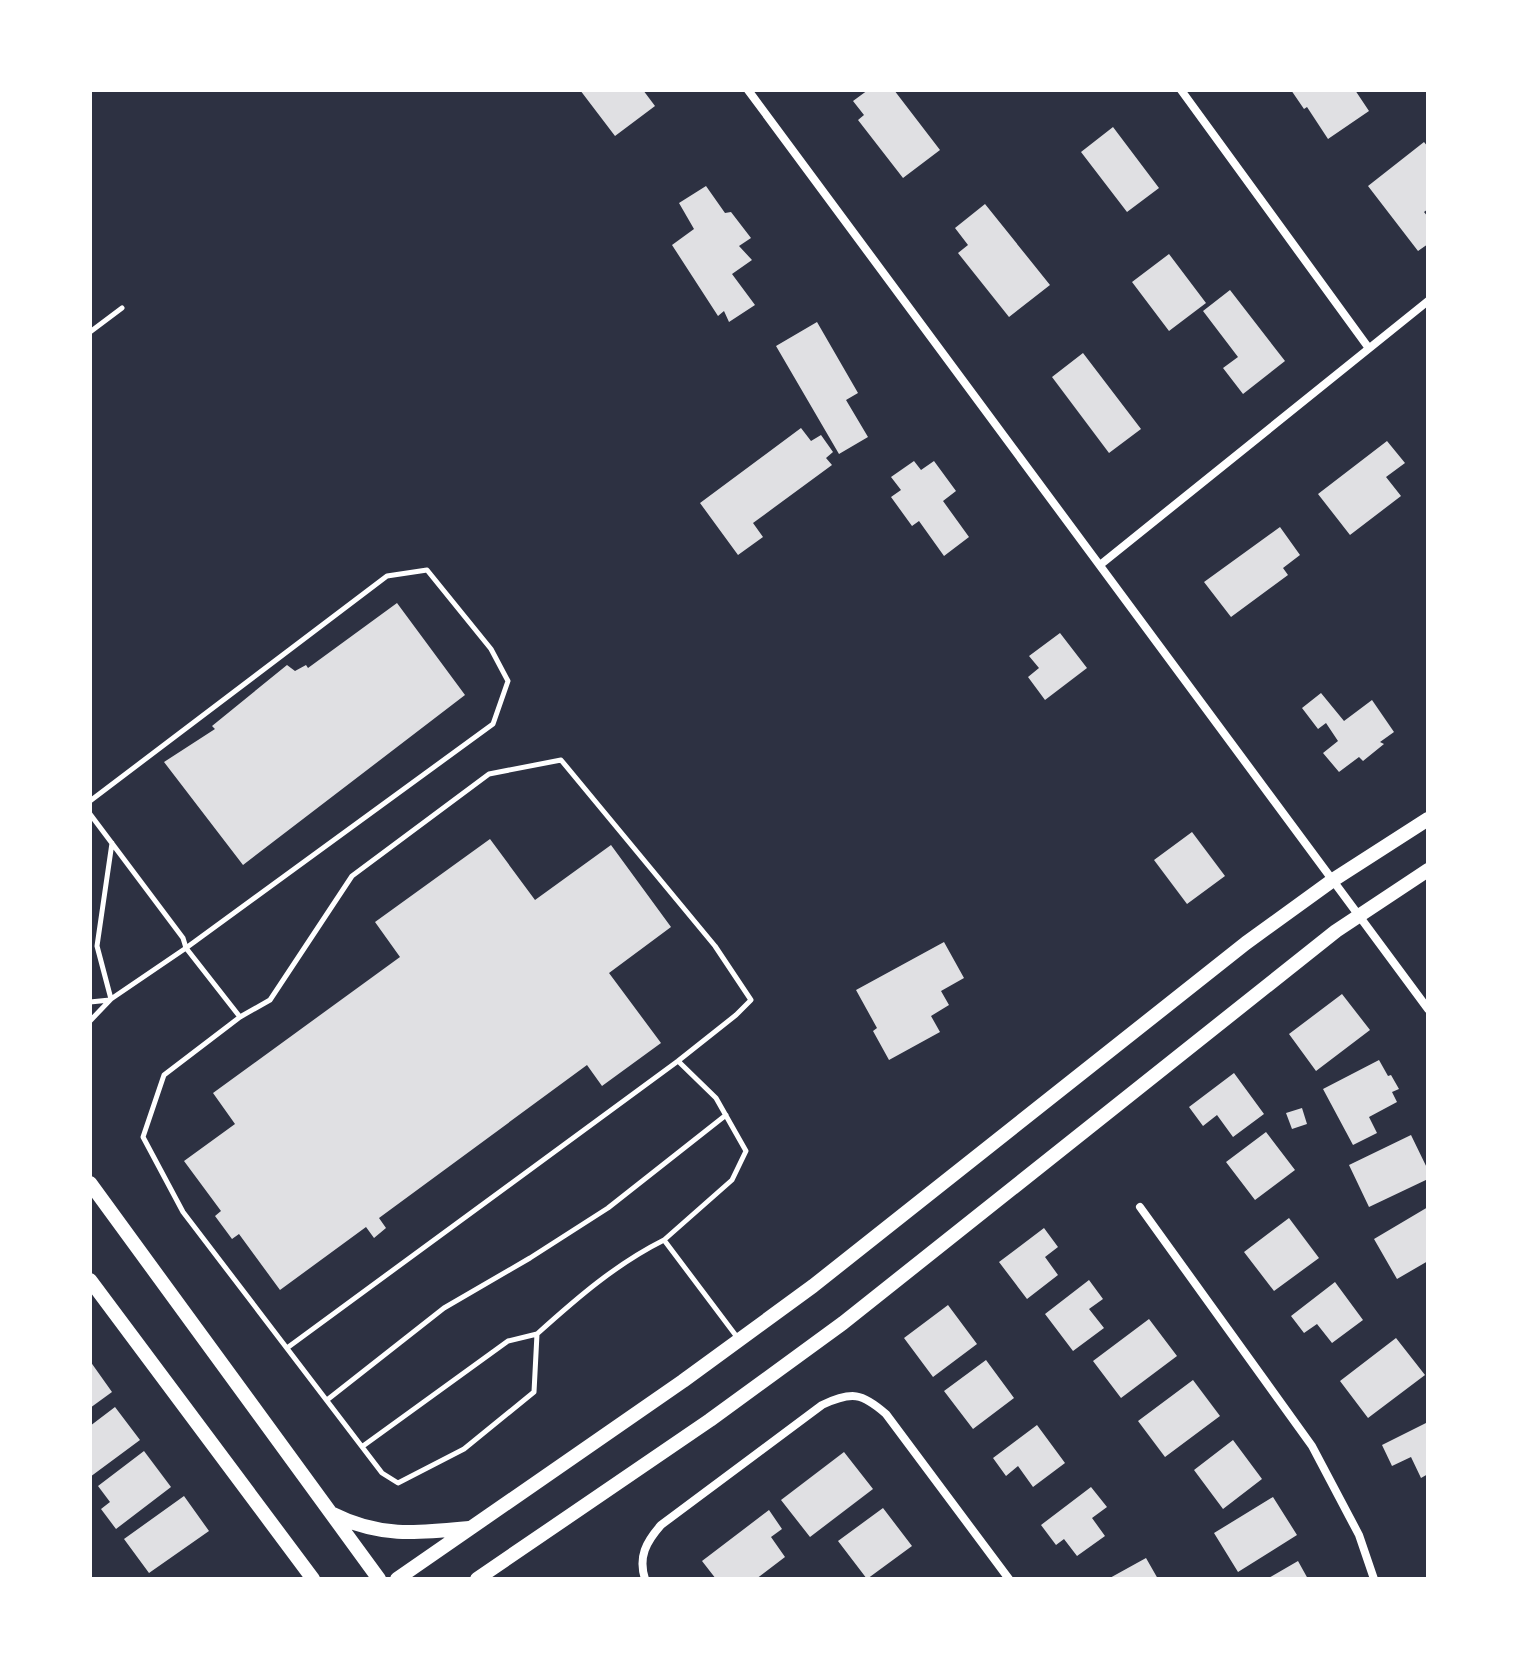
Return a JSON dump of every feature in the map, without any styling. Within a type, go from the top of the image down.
[{"type":"main road","points":[[397,1579],[813,1286],[1246,943],[1333,880],[1428,819]]},
{"type":"main road","points":[[482,1577],[710,1420],[843,1323],[1213,1027],[1359,915],[1428,870]]},
{"type":"main road","points":[[90,1183],[379,1579]]},
{"type":"main road","points":[[90,1280],[313,1579]]},
{"type":"main road","points":[[330,1512],[356,1526],[404,1534],[473,1528]]},
{"type":"street","points":[[748,90],[1428,1009]]},
{"type":"street","points":[[1181,90],[1368,347]]},
{"type":"street","points":[[1100,565],[1428,301]]},
{"type":"street","points":[[1140,1207],[1312,1446],[1359,1535],[1374,1579]]},
{"type":"street","points":[[645,1579],[642,1555],[648,1539],[661,1525],[810,1414],[838,1397],[857,1395],[886,1414],[1009,1579]]},
{"type":"lane","points":[[90,332],[122,308]]},
{"type":"lane","points":[[90,801],[387,576],[427,570],[491,649],[508,681],[493,724],[186,948],[111,999],[90,1021]]},
{"type":"lane","points":[[287,1348],[678,1061],[751,1000],[715,946],[561,760],[489,774],[352,876],[270,1000],[240,1017],[164,1075],[143,1137],[183,1212],[382,1473],[398,1483],[464,1449],[534,1392],[537,1334]]},
{"type":"lane","points":[[90,814],[183,938],[186,948],[240,1017]]},
{"type":"lane","points":[[111,999],[97,946],[112,843]]},
{"type":"lane","points":[[90,1002],[111,999]]},
{"type":"lane","points":[[363,1446],[508,1341],[537,1334],[585,1291],[631,1257],[664,1240],[732,1180],[746,1151],[716,1098],[678,1061]]},
{"type":"lane","points":[[327,1400],[444,1308],[608,1208],[726,1115]]},
{"type":"lane","points":[[664,1240],[739,1340]]},
{"type":"building","points":[[580,90],[643,90],[655,106],[615,136]]},
{"type":"building","points":[[868,90],[894,90],[940,150],[903,178],[858,120],[864,115],[853,101]]},
{"type":"building","points":[[1291,90],[1355,90],[1369,111],[1328,139],[1307,107],[1304,109]]},
{"type":"building","points":[[1113,127],[1159,188],[1127,212],[1081,152]]},
{"type":"building","points":[[1424,142],[1428,147],[1428,209],[1424,212],[1428,217],[1428,244],[1418,251],[1368,186]]},
{"type":"building","points":[[706,186],[725,213],[731,212],[751,238],[739,246],[752,260],[732,274],[755,305],[729,322],[724,311],[718,316],[672,245],[694,229],[679,203]]},
{"type":"building","points":[[985,204],[1050,285],[1009,317],[958,253],[968,245],[955,228]]},
{"type":"building","points":[[1169,254],[1206,303],[1169,331],[1132,282]]},
{"type":"building","points":[[1230,290],[1285,361],[1243,394],[1223,368],[1238,357],[1203,311]]},
{"type":"building","points":[[817,322],[858,393],[846,400],[868,437],[839,454],[776,346]]},
{"type":"building","points":[[1083,353],[1141,429],[1109,453],[1052,377]]},
{"type":"building","points":[[801,428],[811,441],[821,435],[833,452],[826,458],[832,465],[753,523],[763,537],[738,555],[700,503]]},
{"type":"building","points":[[1387,441],[1405,463],[1386,477],[1401,496],[1350,535],[1318,494]]},
{"type":"building","points":[[914,461],[921,470],[934,461],[956,491],[943,501],[969,537],[944,556],[919,521],[912,526],[891,497],[901,490],[891,477]]},
{"type":"building","points":[[1280,527],[1300,555],[1283,568],[1288,575],[1231,617],[1204,582]]},
{"type":"building","points":[[397,603],[465,695],[243,865],[164,762],[215,729],[212,726],[287,665],[295,671],[306,665],[308,668]]},
{"type":"building","points":[[1060,633],[1087,668],[1045,700],[1028,677],[1039,668],[1029,656]]},
{"type":"building","points":[[1321,693],[1344,721],[1372,700],[1394,732],[1363,761],[1359,757],[1339,772],[1323,753],[1338,741],[1326,723],[1318,729],[1302,708]]},
{"type":"building","points":[[1192,832],[1225,876],[1187,904],[1154,860]]},
{"type":"building","points":[[490,839],[535,900],[611,845],[671,927],[609,973],[661,1043],[602,1086],[587,1065],[379,1218],[386,1228],[374,1238],[366,1227],[280,1290],[239,1234],[232,1239],[215,1216],[221,1211],[184,1161],[235,1124],[213,1093],[400,957],[375,922]]},
{"type":"building","points":[[944,942],[964,978],[941,991],[949,1005],[931,1016],[940,1032],[889,1060],[873,1031],[877,1028],[856,990]]},
{"type":"building","points":[[1342,994],[1370,1030],[1316,1071],[1289,1034]]},
{"type":"building","points":[[1379,1060],[1399,1089],[1392,1092],[1397,1102],[1369,1117],[1377,1133],[1353,1145],[1323,1089]]},
{"type":"building","points":[[1234,1073],[1264,1114],[1233,1137],[1217,1115],[1203,1126],[1189,1107]]},
{"type":"building","points":[[1302,1108],[1307,1124],[1292,1129],[1286,1113]]},
{"type":"building","points":[[1266,1132],[1295,1170],[1255,1200],[1226,1162]]},
{"type":"building","points":[[1411,1135],[1428,1170],[1428,1179],[1369,1207],[1349,1165]]},
{"type":"building","points":[[1428,1207],[1428,1261],[1397,1279],[1374,1239]]},
{"type":"building","points":[[1289,1218],[1319,1258],[1274,1291],[1244,1252]]},
{"type":"building","points":[[1044,1228],[1058,1247],[1045,1257],[1058,1275],[1027,1299],[999,1262]]},
{"type":"building","points":[[1089,1280],[1103,1299],[1089,1309],[1104,1328],[1073,1351],[1045,1314]]},
{"type":"building","points":[[1335,1282],[1363,1320],[1332,1343],[1317,1324],[1304,1333],[1291,1316]]},
{"type":"building","points":[[948,1305],[977,1344],[933,1377],[904,1338]]},
{"type":"building","points":[[1149,1319],[1177,1356],[1121,1398],[1093,1361]]},
{"type":"building","points":[[1396,1338],[1425,1375],[1368,1418],[1340,1381]]},
{"type":"building","points":[[986,1360],[1014,1398],[973,1429],[944,1391]]},
{"type":"building","points":[[90,1361],[112,1392],[90,1408]]},
{"type":"building","points":[[1193,1380],[1220,1416],[1165,1457],[1138,1421]]},
{"type":"building","points":[[115,1407],[140,1440],[90,1477],[90,1426]]},
{"type":"building","points":[[1428,1422],[1428,1474],[1421,1478],[1411,1457],[1392,1466],[1382,1445]]},
{"type":"building","points":[[1037,1425],[1065,1463],[1033,1487],[1018,1466],[1006,1476],[993,1458]]},
{"type":"building","points":[[1233,1440],[1262,1479],[1223,1509],[1194,1470]]},
{"type":"building","points":[[144,1451],[171,1487],[116,1529],[101,1509],[110,1502],[98,1486]]},
{"type":"building","points":[[844,1452],[873,1489],[810,1537],[781,1500]]},
{"type":"building","points":[[1091,1487],[1107,1507],[1092,1518],[1105,1536],[1077,1556],[1064,1539],[1056,1545],[1041,1525]]},
{"type":"building","points":[[184,1496],[209,1531],[149,1573],[124,1539]]},
{"type":"building","points":[[1273,1497],[1297,1535],[1238,1572],[1214,1533]]},
{"type":"building","points":[[883,1508],[912,1546],[867,1579],[838,1541]]},
{"type":"building","points":[[769,1510],[782,1529],[771,1537],[785,1557],[756,1579],[716,1579],[702,1561]]},
{"type":"building","points":[[1146,1558],[1158,1579],[1108,1579]]},
{"type":"building","points":[[1298,1561],[1308,1579],[1267,1579]]}]
